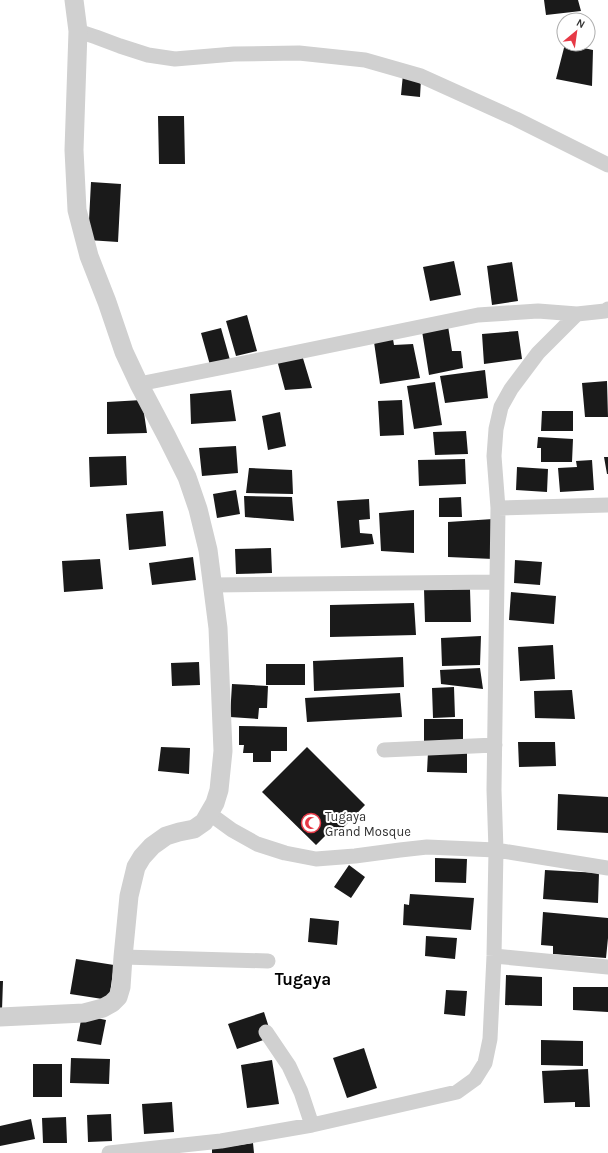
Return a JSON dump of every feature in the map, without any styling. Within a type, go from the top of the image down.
[{"type":"street","points":[[0,1017],[84,1013],[103,1008],[112,1003],[118,997],[121,987],[129,896],[136,867],[142,857],[152,846],[166,836],[200,826],[210,814],[219,790],[223,751],[218,628],[208,550],[198,509],[187,477],[124,352],[89,256],[77,210],[74,150],[78,31],[74,0]]},
{"type":"street","points":[[78,31],[148,55],[175,59],[234,54],[299,53],[365,60],[421,76],[516,119],[608,165]]},
{"type":"street","points":[[139,384],[264,360],[478,315],[538,311],[577,314],[607,313]]},
{"type":"street","points":[[109,1153],[221,1141],[312,1125],[457,1092],[475,1079],[486,1063],[490,1039],[494,956],[496,850],[494,790],[498,508],[494,456],[496,428],[501,406],[511,389],[538,353],[577,314]]},
{"type":"street","points":[[498,508],[608,505]]},
{"type":"street","points":[[213,585],[497,582]]},
{"type":"street","points":[[384,750],[495,745]]},
{"type":"street","points":[[210,814],[232,830],[257,844],[316,859],[355,856],[427,847],[496,850],[608,868]]},
{"type":"street","points":[[494,956],[608,967]]},
{"type":"street","points":[[123,957],[268,962]]},
{"type":"street","points":[[266,1032],[289,1066],[301,1092],[312,1125]]},
{"type":"building","points":[[544,0],[578,0],[581,11],[556,12],[556,14],[546,15]]},
{"type":"building","points":[[563,52],[593,52],[592,86],[556,79]]},
{"type":"building","points":[[403,74],[421,79],[420,97],[401,95]]},
{"type":"building","points":[[158,116],[184,116],[185,164],[159,164]]},
{"type":"building","points":[[91,182],[121,184],[118,242],[88,240]]},
{"type":"building","points":[[454,261],[461,295],[430,301],[423,267]]},
{"type":"building","points":[[512,262],[518,301],[492,305],[487,266]]},
{"type":"building","points":[[247,315],[257,351],[236,356],[226,321]]},
{"type":"building","points":[[448,326],[452,351],[461,351],[463,368],[429,375],[422,331]]},
{"type":"building","points":[[221,328],[230,360],[210,365],[201,333]]},
{"type":"building","points":[[518,331],[522,359],[484,364],[482,334]]},
{"type":"building","points":[[393,339],[394,345],[413,344],[420,378],[380,384],[374,342]]},
{"type":"building","points":[[302,355],[312,388],[285,390],[277,360]]},
{"type":"building","points":[[485,370],[488,398],[445,403],[440,376]]},
{"type":"building","points":[[607,381],[608,417],[585,417],[582,383]]},
{"type":"building","points":[[435,382],[442,425],[414,429],[407,386]]},
{"type":"building","points":[[231,390],[236,421],[191,424],[190,394]]},
{"type":"building","points":[[142,400],[147,433],[107,434],[107,402]]},
{"type":"building","points":[[402,400],[404,435],[380,436],[378,401]]},
{"type":"building","points":[[542,411],[573,411],[573,431],[541,431]]},
{"type":"building","points":[[280,412],[286,446],[268,450],[262,416]]},
{"type":"building","points":[[466,431],[468,454],[435,455],[433,432]]},
{"type":"building","points":[[538,437],[573,439],[572,462],[541,462],[541,448],[537,448]]},
{"type":"building","points":[[236,446],[238,473],[202,476],[199,448]]},
{"type":"building","points":[[126,456],[127,485],[90,487],[89,457]]},
{"type":"building","points":[[604,457],[608,457],[608,474],[607,474]]},
{"type":"building","points":[[465,459],[466,484],[419,486],[418,460]]},
{"type":"building","points":[[592,460],[594,490],[560,492],[558,468],[577,467],[576,461]]},
{"type":"building","points":[[517,467],[548,469],[547,492],[516,490]]},
{"type":"building","points":[[249,468],[292,470],[293,494],[246,493]]},
{"type":"building","points":[[236,490],[240,514],[217,518],[213,494]]},
{"type":"building","points":[[244,496],[292,497],[294,521],[245,517]]},
{"type":"building","points":[[461,497],[462,517],[439,517],[439,498]]},
{"type":"building","points":[[369,499],[370,519],[359,520],[360,533],[372,534],[374,544],[341,548],[337,501]]},
{"type":"building","points":[[414,510],[414,553],[381,551],[379,513]]},
{"type":"building","points":[[163,511],[166,546],[129,550],[126,514]]},
{"type":"building","points":[[493,519],[493,559],[448,557],[448,522]]},
{"type":"building","points":[[271,548],[272,573],[236,574],[235,549]]},
{"type":"building","points":[[193,557],[196,580],[152,585],[149,563]]},
{"type":"building","points":[[100,559],[103,589],[64,592],[62,561]]},
{"type":"building","points":[[515,560],[542,562],[540,585],[514,583]]},
{"type":"building","points":[[424,589],[470,589],[471,622],[425,622]]},
{"type":"building","points":[[511,592],[556,596],[554,624],[509,620]]},
{"type":"building","points":[[414,603],[416,635],[330,637],[330,605]]},
{"type":"building","points":[[481,636],[480,665],[442,666],[441,638]]},
{"type":"building","points":[[553,645],[555,679],[520,681],[518,647]]},
{"type":"building","points":[[403,657],[404,687],[314,691],[313,661]]},
{"type":"building","points":[[199,662],[200,685],[172,686],[171,663]]},
{"type":"building","points":[[266,664],[305,664],[305,685],[266,685]]},
{"type":"building","points":[[480,668],[483,689],[441,684],[440,670]]},
{"type":"building","points":[[232,684],[268,686],[267,708],[259,708],[258,719],[230,717]]},
{"type":"building","points":[[454,687],[455,717],[433,718],[432,688]]},
{"type":"building","points":[[572,690],[575,719],[535,718],[534,691]]},
{"type":"building","points":[[400,693],[402,717],[307,722],[305,698]]},
{"type":"building","points":[[424,719],[463,719],[463,742],[424,742]]},
{"type":"building","points":[[239,726],[287,727],[287,751],[271,751],[271,762],[253,762],[253,753],[243,753],[244,745],[239,745]]},
{"type":"building","points":[[518,742],[555,742],[556,766],[519,767]]},
{"type":"building","points":[[161,747],[190,748],[189,774],[158,771]]},
{"type":"building","points":[[307,747],[365,805],[335,836],[330,831],[316,845],[262,792]]},
{"type":"building","points":[[428,752],[467,753],[467,773],[427,772]]},
{"type":"building","points":[[558,794],[608,797],[608,833],[557,830]]},
{"type":"building","points":[[435,858],[467,859],[466,883],[435,882]]},
{"type":"building","points":[[349,865],[365,877],[351,898],[334,887]]},
{"type":"building","points":[[545,870],[599,873],[598,903],[543,899]]},
{"type":"building","points":[[410,894],[474,898],[471,930],[403,925],[404,904],[409,905]]},
{"type":"building","points":[[543,912],[608,918],[606,958],[553,954],[553,946],[541,945]]},
{"type":"building","points":[[310,918],[339,921],[337,945],[308,942]]},
{"type":"building","points":[[426,936],[457,938],[455,959],[425,956]]},
{"type":"building","points":[[76,959],[114,965],[109,1000],[70,994]]},
{"type":"building","points":[[506,975],[542,977],[542,1006],[505,1005]]},
{"type":"building","points":[[0,981],[3,981],[2,1010],[0,1010]]},
{"type":"building","points":[[573,987],[608,987],[608,1012],[573,1010]]},
{"type":"building","points":[[446,990],[467,991],[465,1016],[444,1014]]},
{"type":"building","points":[[264,1012],[272,1037],[237,1049],[228,1024]]},
{"type":"building","points":[[82,1015],[106,1020],[101,1045],[77,1041]]},
{"type":"building","points":[[541,1040],[583,1041],[583,1066],[541,1065]]},
{"type":"building","points":[[364,1048],[377,1088],[347,1098],[333,1058]]},
{"type":"building","points":[[71,1058],[110,1059],[109,1084],[70,1083]]},
{"type":"building","points":[[272,1060],[279,1104],[247,1108],[241,1065]]},
{"type":"building","points":[[33,1064],[62,1064],[62,1097],[33,1097]]},
{"type":"building","points":[[588,1069],[590,1107],[575,1107],[575,1102],[544,1103],[542,1071]]},
{"type":"building","points":[[172,1102],[174,1132],[144,1134],[142,1104]]},
{"type":"building","points":[[111,1114],[112,1141],[88,1142],[87,1115]]},
{"type":"building","points":[[66,1117],[67,1143],[43,1143],[42,1118]]},
{"type":"building","points":[[31,1119],[35,1139],[0,1146],[0,1126]]},
{"type":"building","points":[[253,1143],[254,1153],[212,1153],[212,1149]]},
{"type":"place","name":"Tugaya Grand Mosque","points":[[311,823]]},
{"type":"district","name":"Tugaya","points":[[303,979]]}]
